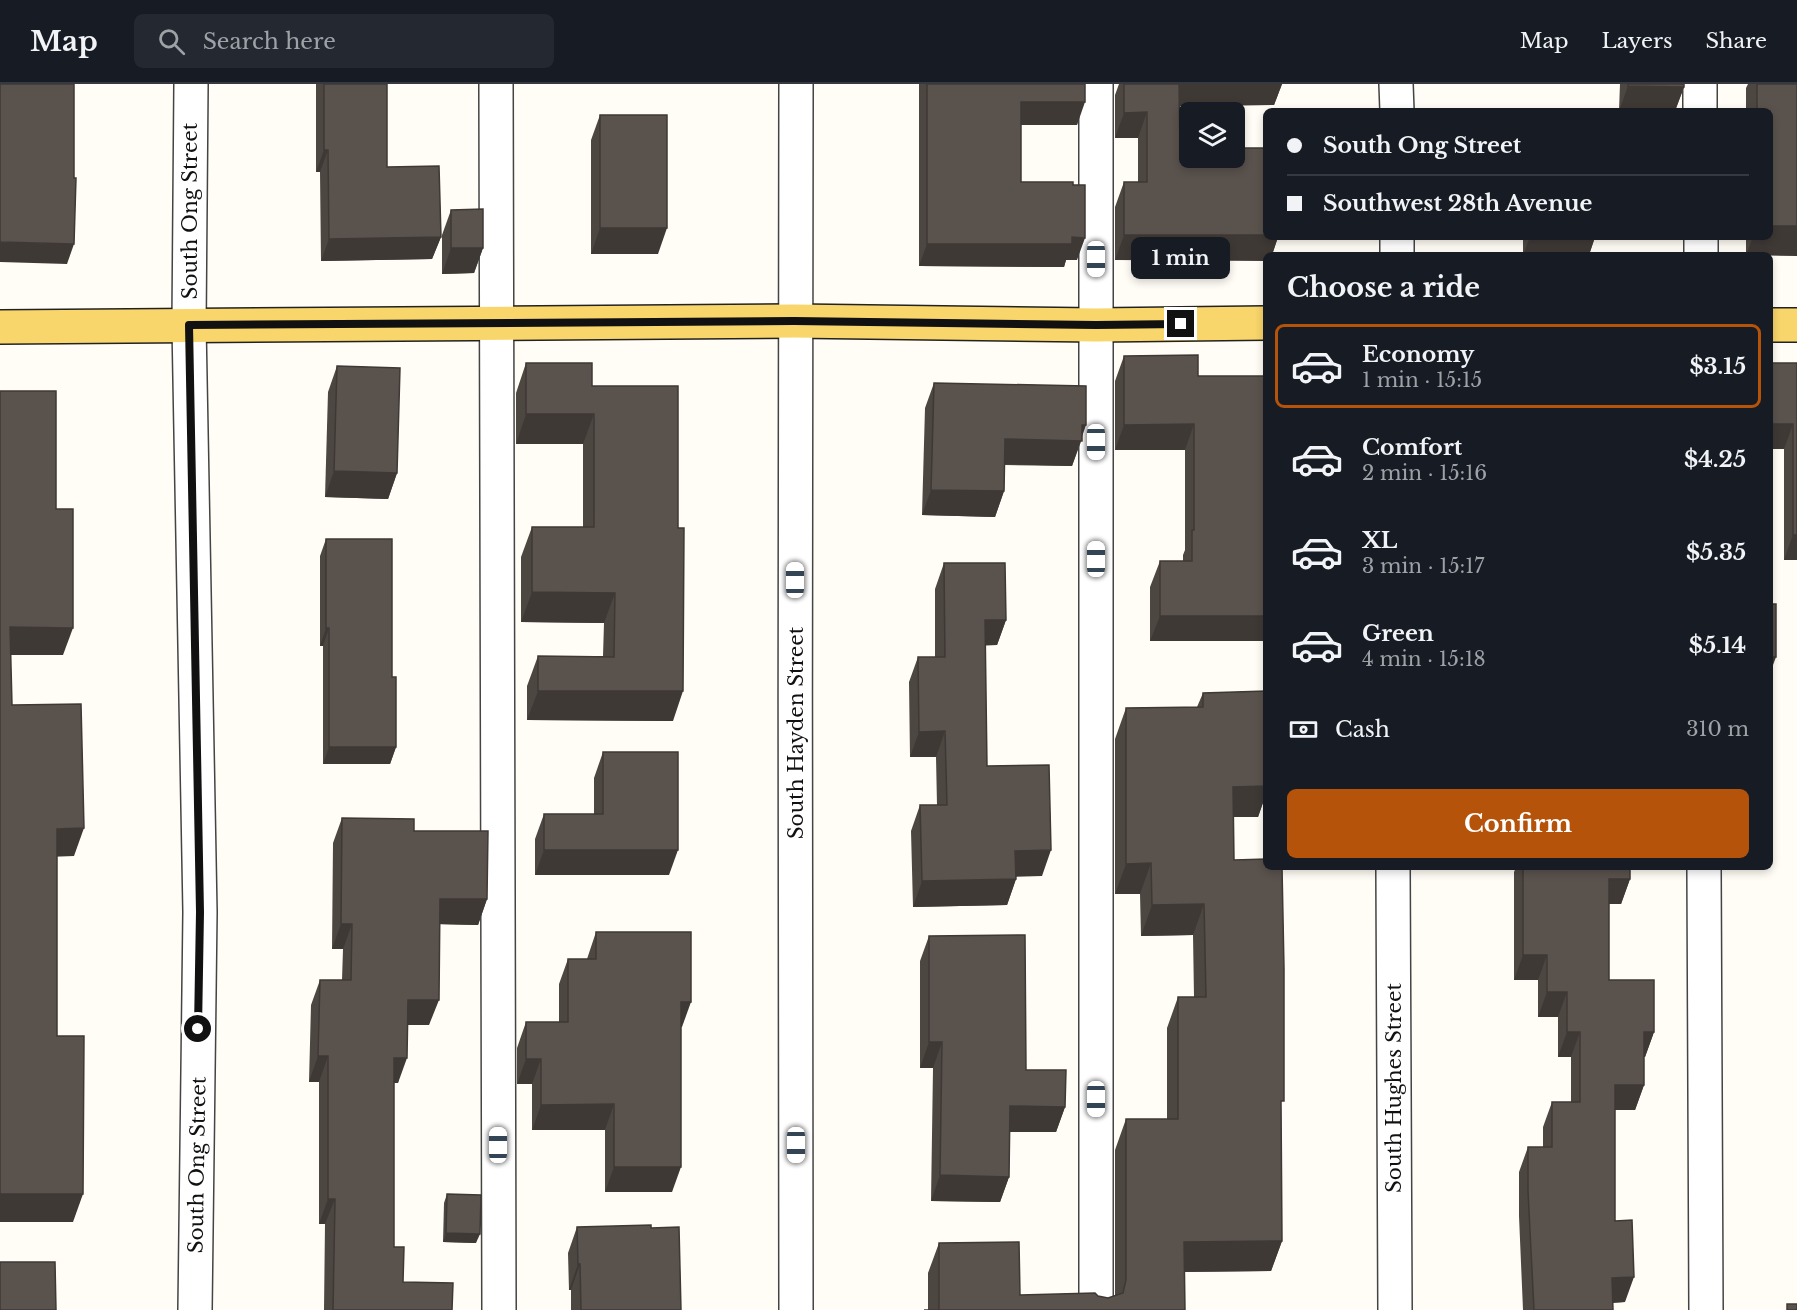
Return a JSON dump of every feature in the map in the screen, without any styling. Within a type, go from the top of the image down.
[{"type":"main road","points":[[0,327],[794,321],[1096,325],[1263,323]]},
{"type":"main road","points":[[1773,325],[1797,325]]},
{"type":"street","name":"South Ong Street","points":[[191,84],[189,325],[200,912],[195,1310]]},
{"type":"street","points":[[496,84],[499,1310]]},
{"type":"street","name":"South Hayden Street","points":[[796,84],[794,321],[797,887],[796,1310]]},
{"type":"street","points":[[1096,84],[1096,1310]]},
{"type":"street","points":[[1396,84],[1396,108]]},
{"type":"street","points":[[1700,84],[1700,108]]},
{"type":"street","name":"South Hughes Street","points":[[1393,870],[1395,1310]]},
{"type":"street","points":[[1704,870],[1706,1310]]},
{"type":"building","points":[[0,84],[74,84],[74,178],[76,178],[74,244],[0,242]]},
{"type":"building","points":[[324,84],[387,84],[387,167],[439,166],[441,237],[329,239],[328,150],[324,150]]},
{"type":"building","points":[[927,84],[1085,84],[1085,102],[1021,102],[1021,182],[1073,182],[1073,185],[1085,185],[1085,238],[1072,237],[1072,244],[927,244]]},
{"type":"building","points":[[1124,84],[1179,84],[1179,168],[1245,168],[1245,148],[1263,148],[1263,235],[1124,235],[1124,182],[1147,182],[1147,112],[1124,113]]},
{"type":"building","points":[[1628,84],[1684,84],[1684,87],[1628,86]]},
{"type":"building","points":[[1757,84],[1797,84],[1797,226],[1773,226],[1773,108],[1757,108]]},
{"type":"building","points":[[600,115],[667,115],[667,228],[600,228]]},
{"type":"building","points":[[483,209],[483,248],[451,248],[451,210]]},
{"type":"building","points":[[1198,355],[1198,376],[1263,376],[1263,616],[1160,616],[1160,561],[1192,561],[1194,424],[1124,425],[1124,356]]},
{"type":"building","points":[[526,363],[592,363],[592,386],[678,386],[678,528],[684,528],[683,691],[538,691],[538,656],[614,657],[615,593],[532,592],[532,527],[594,527],[594,414],[526,414]]},
{"type":"building","points":[[1773,363],[1797,363],[1797,535],[1793,535],[1793,424],[1773,424]]},
{"type":"building","points":[[337,366],[400,368],[397,473],[334,471]]},
{"type":"building","points":[[934,383],[1086,386],[1086,425],[1082,425],[1082,441],[1005,439],[1004,491],[931,490]]},
{"type":"building","points":[[0,391],[56,391],[56,509],[73,509],[73,628],[10,627],[12,705],[81,704],[84,828],[57,829],[57,1036],[84,1036],[83,1194],[0,1194]]},
{"type":"building","points":[[326,539],[392,539],[392,677],[396,677],[396,747],[329,747]]},
{"type":"building","points":[[944,563],[1005,563],[1006,620],[985,620],[987,766],[1049,765],[1051,850],[1015,851],[1016,879],[922,881],[920,805],[947,805],[945,731],[919,732],[918,657],[945,657]]},
{"type":"building","points":[[1773,604],[1776,604],[1776,657],[1773,657]]},
{"type":"building","points":[[1263,691],[1263,786],[1233,787],[1234,860],[1263,859],[1263,870],[1282,870],[1284,1101],[1281,1101],[1282,1241],[1184,1242],[1185,1310],[939,1310],[939,1243],[1019,1242],[1020,1295],[1095,1293],[1108,1298],[1123,1293],[1126,1280],[1126,1119],[1178,1119],[1178,997],[1206,997],[1204,904],[1152,905],[1151,863],[1126,864],[1126,708],[1203,707],[1203,693]]},
{"type":"building","points":[[603,752],[678,752],[678,850],[544,850],[544,814],[603,814]]},
{"type":"building","points":[[342,818],[414,819],[414,831],[488,831],[487,899],[440,899],[439,1000],[408,1000],[407,1058],[394,1058],[394,1247],[404,1247],[403,1282],[453,1283],[452,1310],[333,1310],[335,1199],[328,1199],[328,1056],[318,1056],[320,980],[351,980],[352,924],[341,924]]},
{"type":"building","points":[[1523,870],[1630,870],[1630,879],[1609,879],[1609,980],[1654,980],[1654,1032],[1644,1032],[1644,1085],[1615,1085],[1615,1221],[1632,1220],[1634,1277],[1612,1278],[1613,1310],[1534,1310],[1528,1147],[1552,1147],[1552,1102],[1580,1102],[1580,1032],[1567,1032],[1567,992],[1547,992],[1547,955],[1523,955]]},
{"type":"building","points":[[596,932],[691,932],[691,1002],[681,1002],[681,1167],[614,1167],[614,1104],[541,1105],[541,1059],[526,1059],[526,1022],[568,1022],[568,959],[596,959]]},
{"type":"building","points":[[1025,935],[1026,1070],[1066,1070],[1065,1107],[1010,1106],[1009,1177],[940,1175],[942,1042],[929,1042],[929,936]]},
{"type":"building","points":[[447,1194],[481,1195],[480,1234],[446,1233]]},
{"type":"building","points":[[651,1225],[651,1228],[679,1227],[681,1310],[581,1310],[577,1227]]},
{"type":"building","points":[[0,1262],[55,1262],[56,1310],[0,1310]]},
{"type":"building","points":[[1787,1304],[1797,1304],[1797,1310],[1787,1310]]},
{"type":"route","points":[[198,1029],[200,912],[189,325],[794,321],[1181,324]]}]
